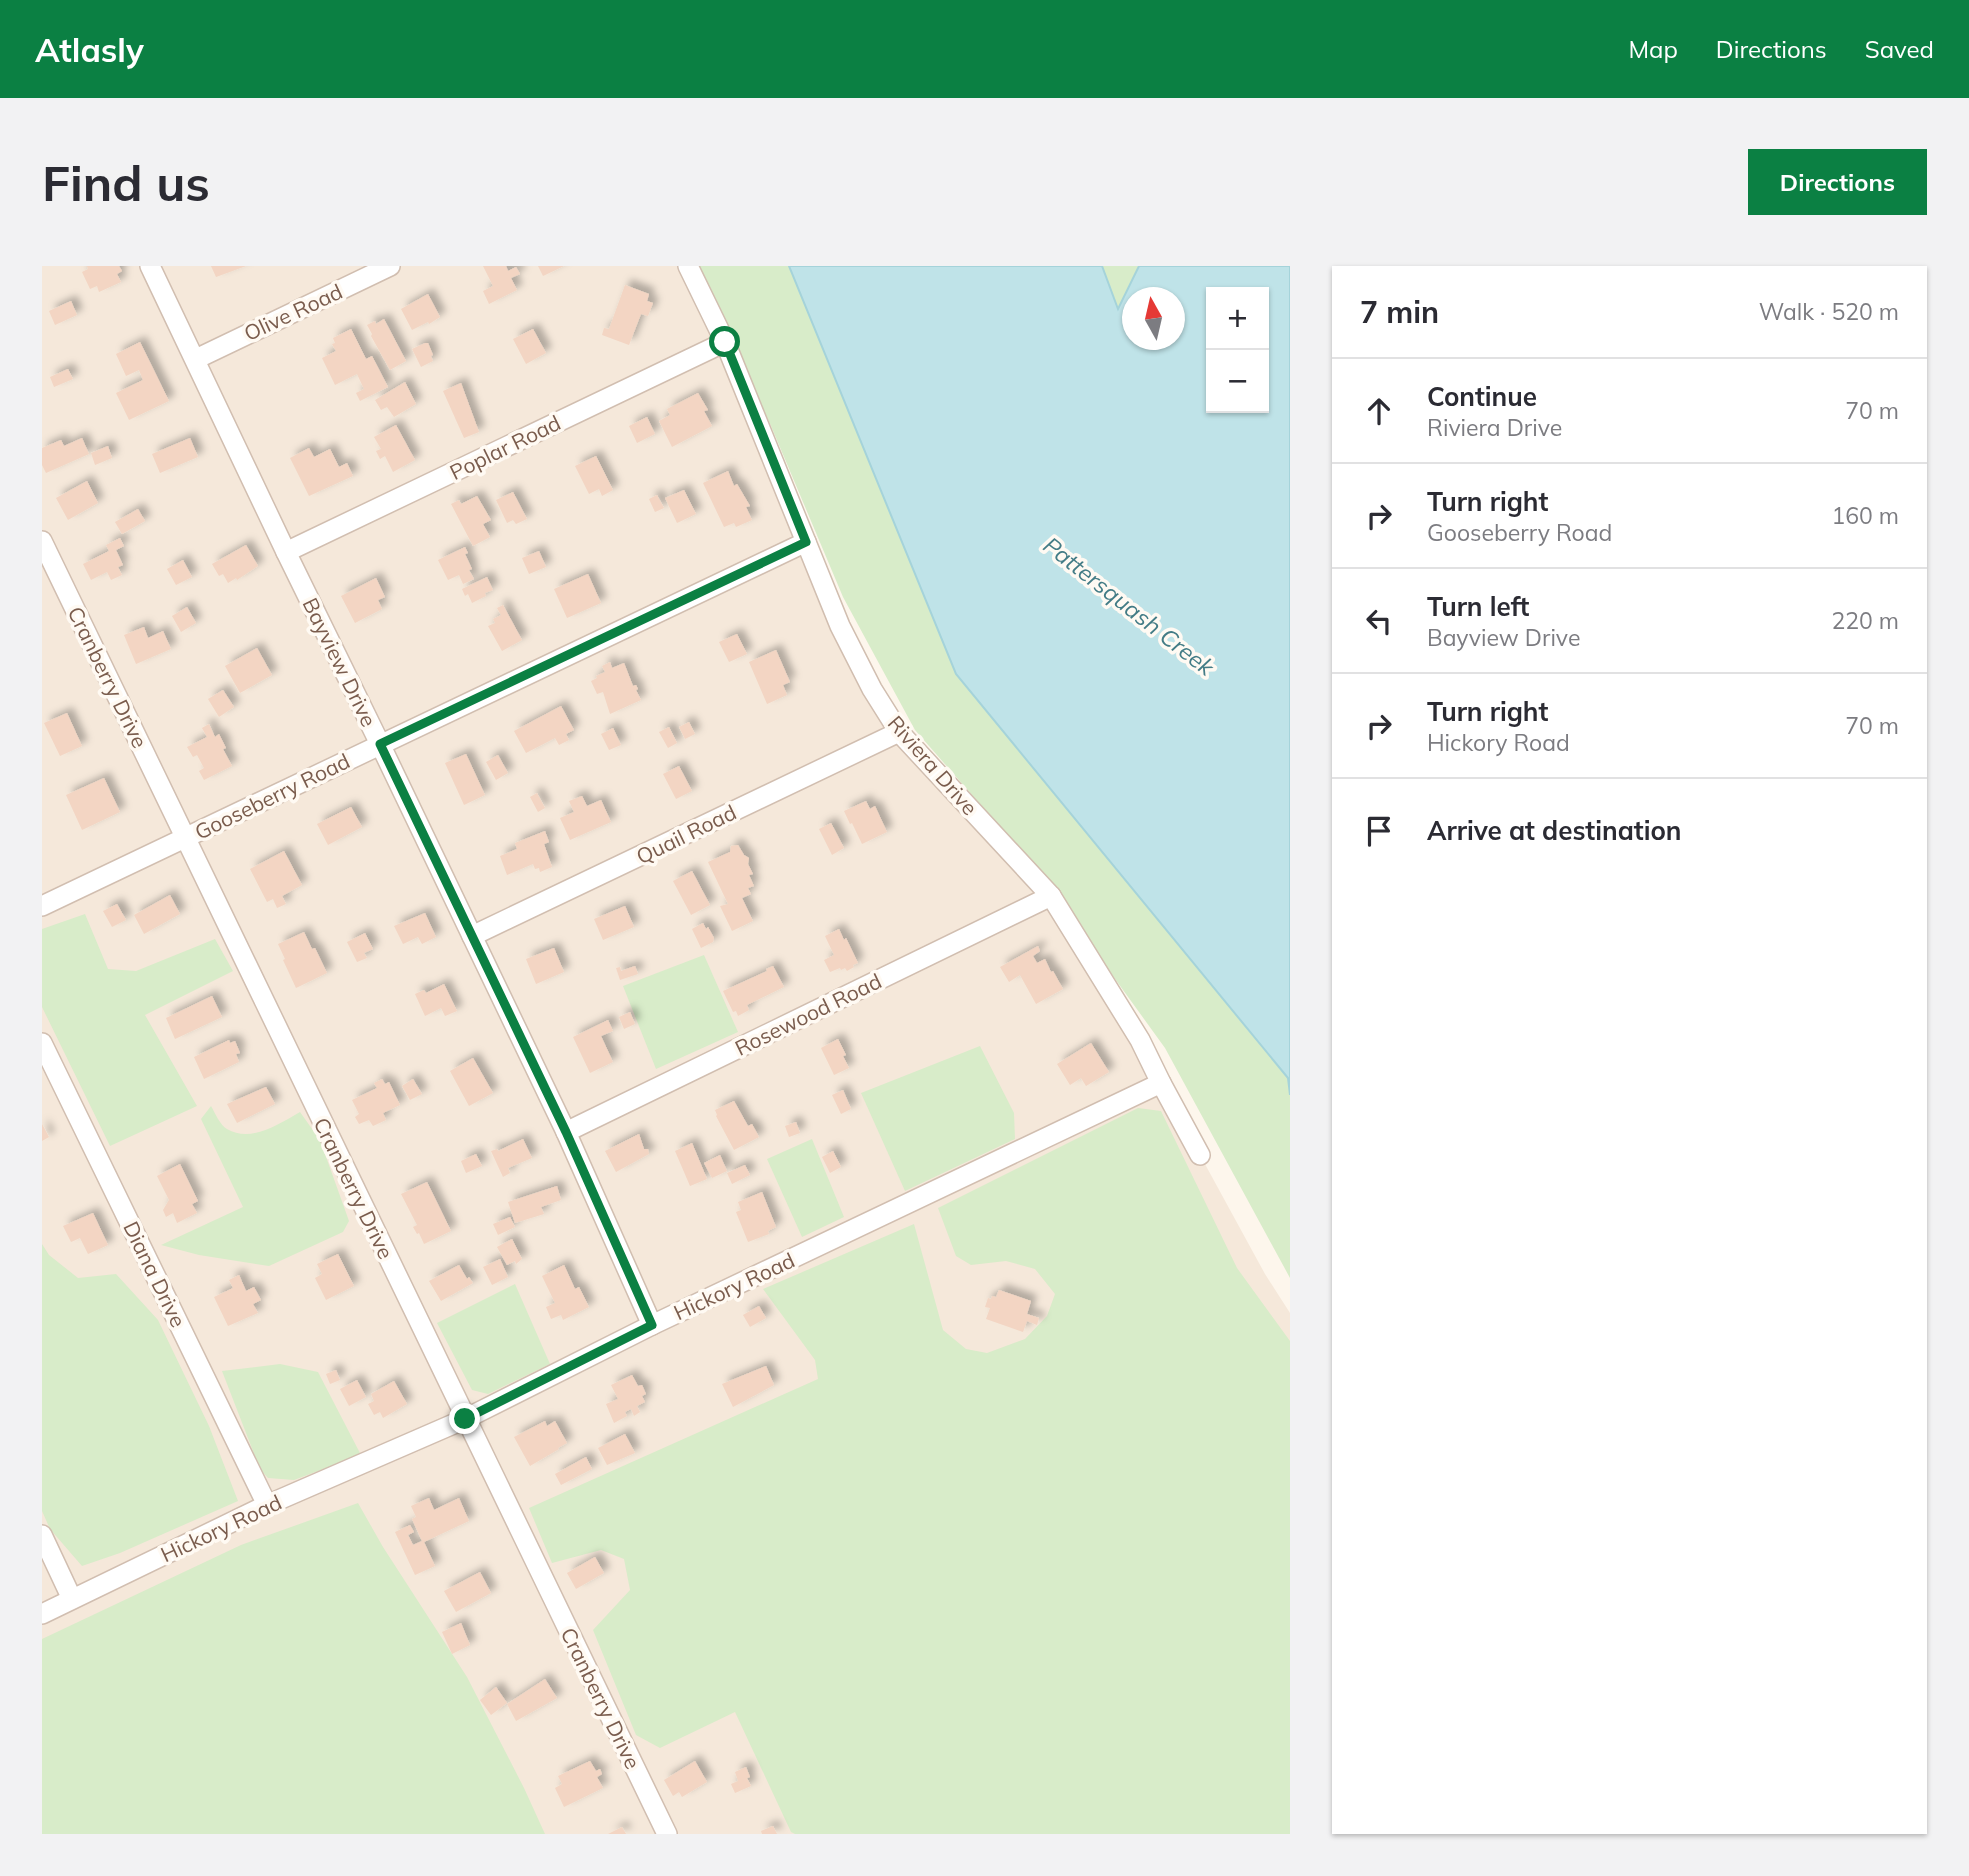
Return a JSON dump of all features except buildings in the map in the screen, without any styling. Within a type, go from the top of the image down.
[{"type":"street","name":"Bayview Drive","points":[[150,266],[566,1132],[652,1325]]},
{"type":"street","name":"Olive Road","points":[[196,359],[390,266]]},
{"type":"street","name":"Riviera Drive","points":[[688,266],[725,342],[840,626],[872,689],[899,732],[1051,896],[1140,1040],[1200,1155]]},
{"type":"street","name":"Poplar Road","points":[[286,552],[725,342]]},
{"type":"street","name":"Cranberry Drive","points":[[42,541],[667,1834]]},
{"type":"street","name":"Gooseberry Road","points":[[42,906],[806,542]]},
{"type":"street","name":"Quail Road","points":[[472,936],[899,732]]},
{"type":"street","name":"Rosewood Road","points":[[566,1132],[1051,896]]},
{"type":"street","name":"Diana Drive","points":[[42,1044],[267,1505]]},
{"type":"street","name":"Hickory Road","points":[[42,1614],[267,1505],[465,1419],[652,1325],[1161,1083]]},
{"type":"street","points":[[42,1535],[72,1599]]},
{"type":"shaded area","points":[[42,266],[688,266],[872,689],[1051,896],[1265,1274],[1290,1313],[1290,1834],[42,1834]]},
{"type":"green space","points":[[696,266],[789,266],[956,674],[1288,1078],[1290,1278],[1165,1048],[1029,860],[915,730],[843,597],[771,426]]},
{"type":"green space","points":[[1102,266],[1139,266],[1129,287],[1122,287],[1122,302],[1118,310]]},
{"type":"green space","points":[[85,914],[108,969],[136,971],[215,939],[233,971],[145,1015],[197,1106],[110,1146],[42,1007],[42,929]]},
{"type":"green space","points":[[704,955],[738,1032],[656,1069],[623,986]]},
{"type":"green space","points":[[980,1046],[1014,1113],[1015,1139],[905,1191],[861,1093]]},
{"type":"green space","points":[[211,1106],[224,1127],[246,1134],[265,1130],[300,1112],[320,1140],[349,1221],[343,1232],[269,1266],[199,1255],[161,1245],[243,1207],[201,1119]]},
{"type":"green space","points":[[1138,1108],[1161,1111],[1237,1268],[1290,1341],[1290,1834],[795,1834],[791,1832],[735,1712],[660,1748],[636,1735],[593,1630],[630,1590],[624,1559],[601,1550],[552,1563],[529,1508],[818,1379],[815,1360],[763,1289],[914,1224],[943,1330],[966,1349],[987,1353],[1025,1339],[1047,1316],[1055,1294],[1035,1269],[1006,1261],[971,1265],[956,1256],[938,1208]]},
{"type":"green space","points":[[812,1139],[844,1217],[802,1237],[767,1159]]},
{"type":"green space","points":[[42,1244],[49,1255],[78,1278],[116,1274],[158,1320],[209,1426],[238,1501],[120,1553],[82,1566],[50,1529],[42,1511]]},
{"type":"green space","points":[[515,1284],[550,1364],[488,1394],[472,1390],[437,1323]]},
{"type":"green space","points":[[280,1364],[318,1372],[361,1455],[294,1480],[268,1478],[260,1469],[222,1371]]},
{"type":"green space","points":[[358,1503],[383,1547],[467,1677],[545,1834],[42,1834],[42,1639],[241,1545]]},
{"type":"water","name":"Pattersquash Creek","points":[[789,266],[1102,266],[1118,309],[1122,301],[1122,350],[1185,350],[1185,287],[1129,287],[1139,266],[1290,266],[1290,1095],[1288,1078],[956,674]]},
{"type":"route","points":[[465,1419],[652,1325],[566,1132],[380,744],[806,542],[725,342]]}]
